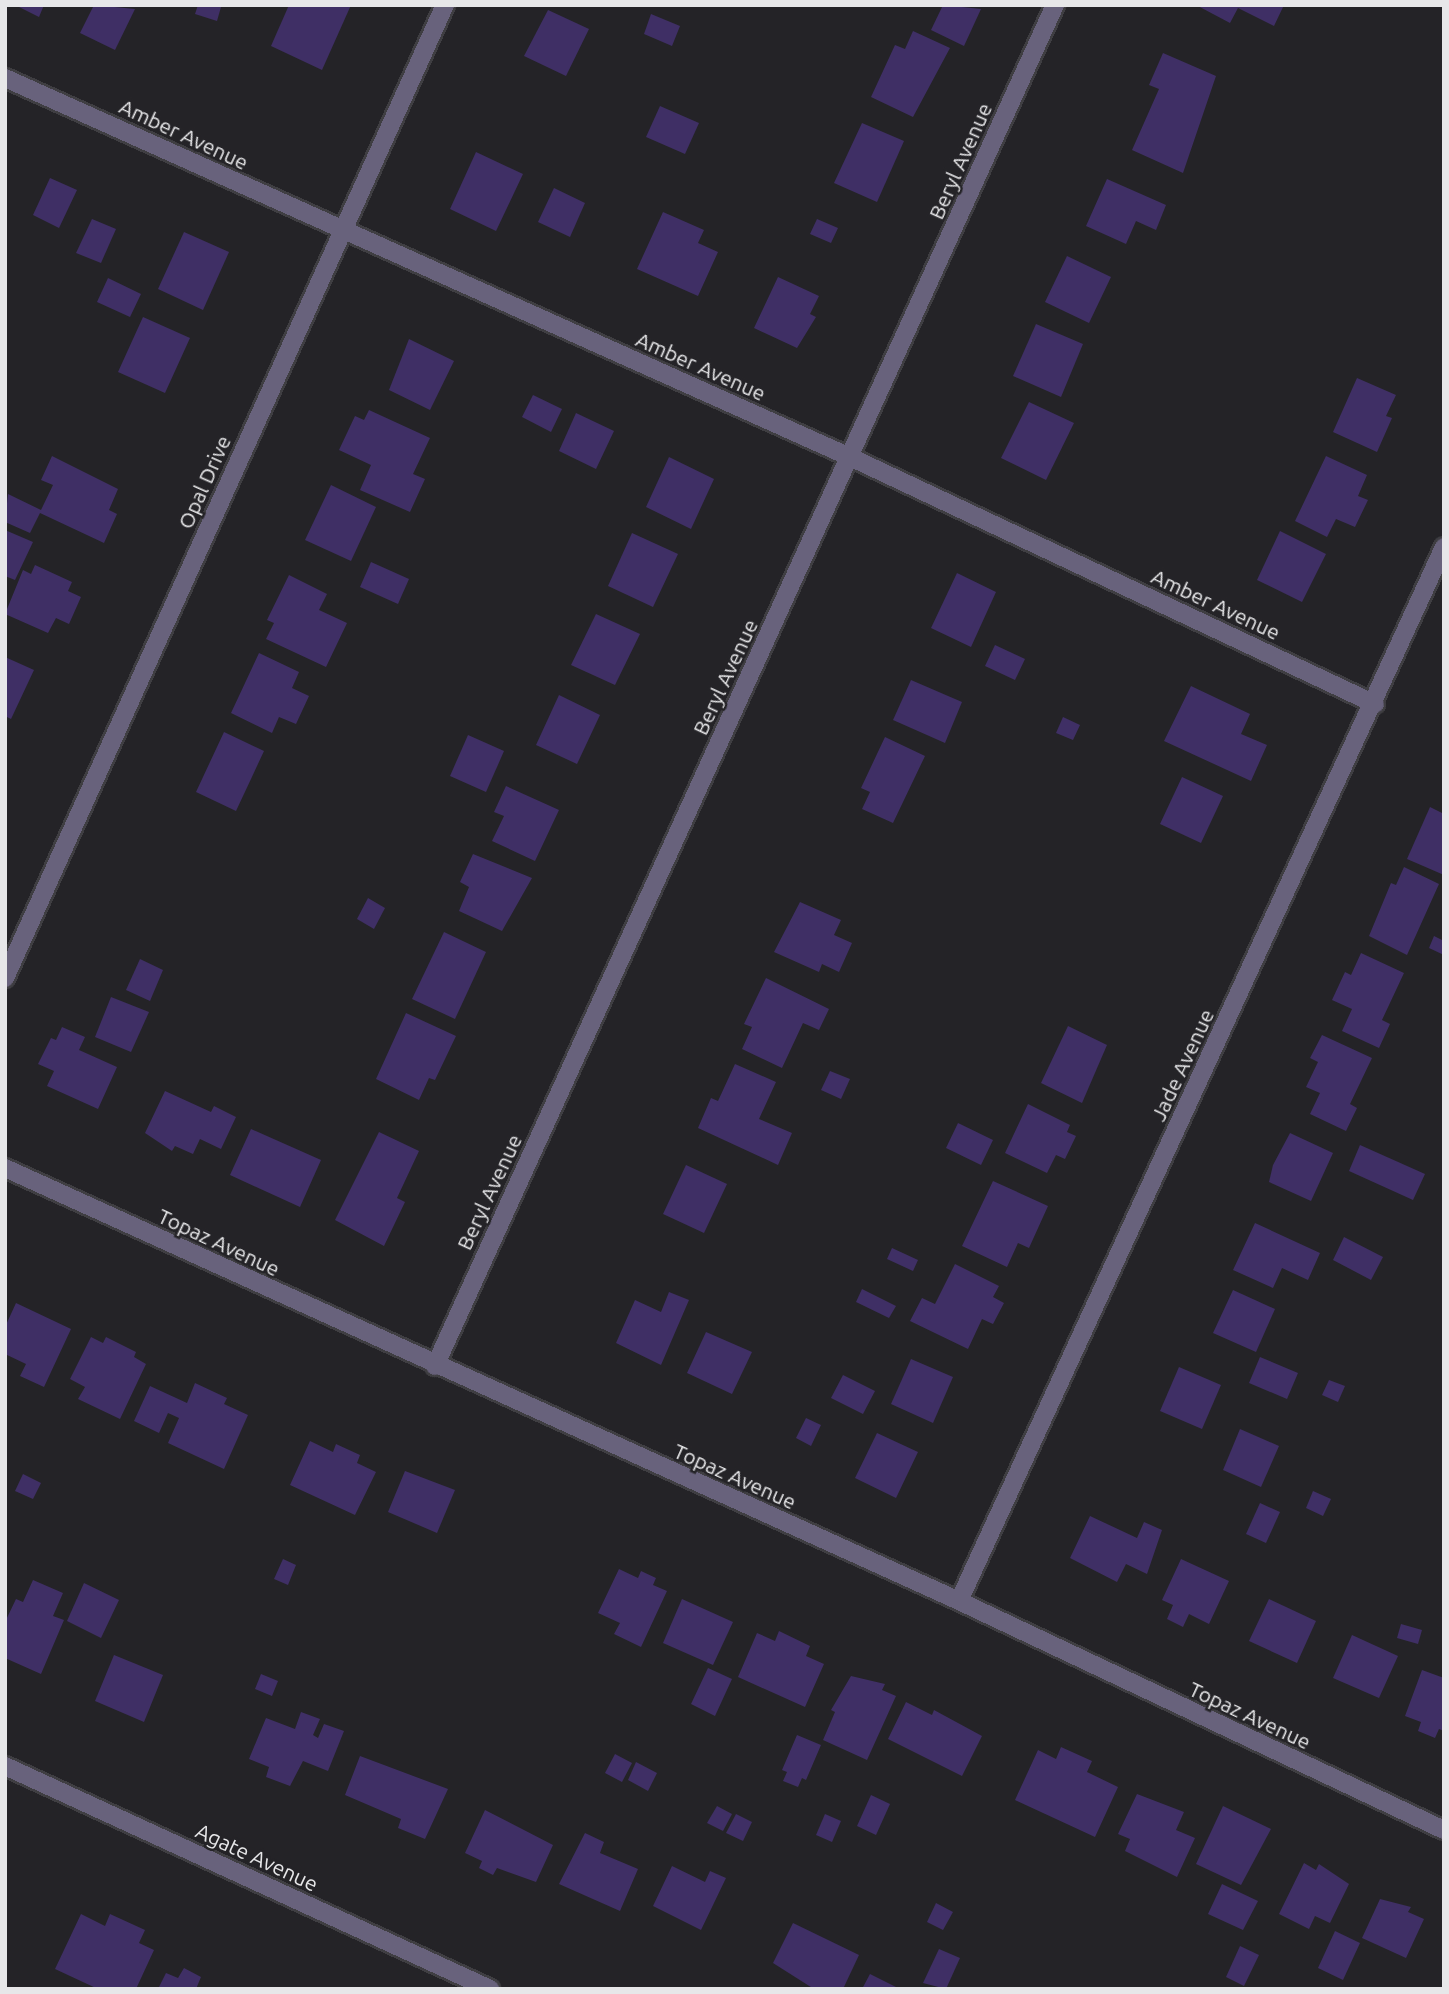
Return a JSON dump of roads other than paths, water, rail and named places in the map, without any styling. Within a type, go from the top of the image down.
[{"type":"street","name":"Opal Drive","points":[[5,978],[446,5]]},
{"type":"street","name":"Beryl Avenue","points":[[435,1366],[1055,5]]},
{"type":"street","name":"Amber Avenue","points":[[5,78],[850,457],[1374,704]]},
{"type":"street","name":"Jade Avenue","points":[[959,1601],[1444,547]]},
{"type":"street","name":"Topaz Avenue","points":[[5,1168],[435,1366],[959,1601],[1444,1830]]},
{"type":"street","name":"Agate Avenue","points":[[5,1766],[490,1989]]}]
